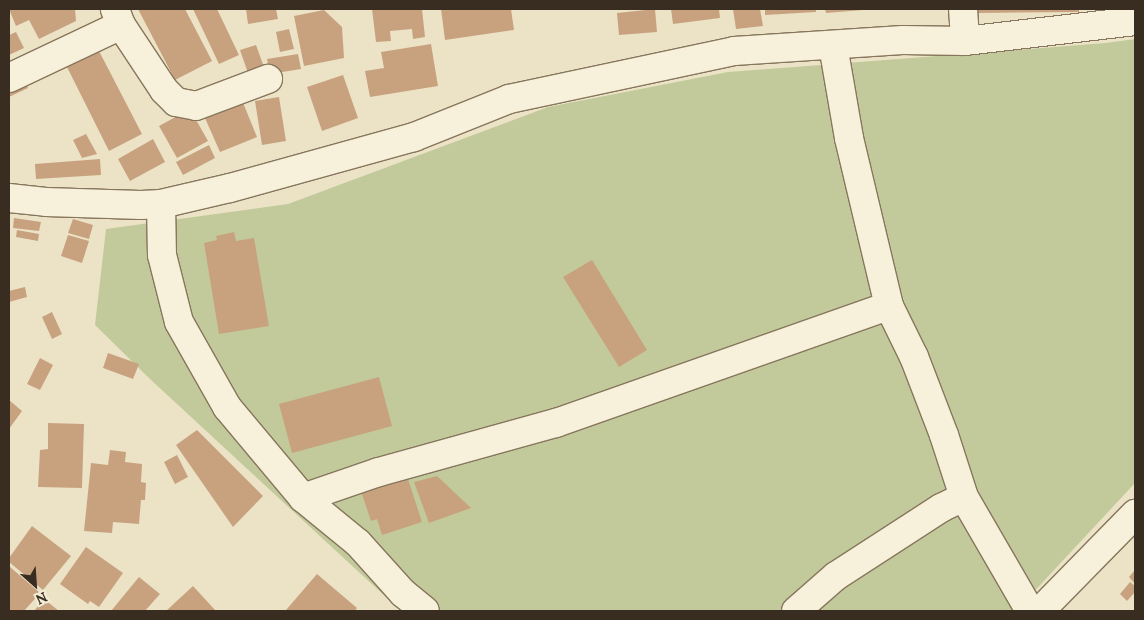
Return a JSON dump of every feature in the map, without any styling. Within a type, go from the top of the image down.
[{"type":"street","points":[[963,9],[965,41]]},
{"type":"street","points":[[9,78],[118,17],[164,90],[176,102],[196,106],[268,79]]},
{"type":"street","points":[[9,198],[46,202],[161,204],[230,188],[414,137],[509,99],[734,51],[903,40],[965,41],[1135,20]]},
{"type":"street","points":[[833,45],[851,147],[888,306],[914,358],[944,435],[964,497],[1030,611]]},
{"type":"street","points":[[161,204],[162,255],[179,322],[227,407],[303,498],[358,543],[403,593],[426,611]]},
{"type":"street","points":[[303,498],[379,472],[556,423],[888,306]]},
{"type":"street","points":[[796,611],[836,576],[941,508],[964,497]]},
{"type":"street","points":[[1040,611],[1135,514]]},
{"type":"green space","points":[[1135,39],[1135,483],[1016,611],[401,611],[151,380],[95,325],[106,229],[288,204],[548,107],[728,72],[1106,43]]},
{"type":"building","points":[[9,9],[75,9],[76,21],[39,39],[29,20],[16,26]]},
{"type":"building","points":[[138,9],[185,9],[212,61],[175,80]]},
{"type":"building","points":[[193,9],[217,9],[239,55],[219,64]]},
{"type":"building","points":[[246,9],[276,9],[278,19],[248,24]]},
{"type":"building","points":[[372,9],[422,9],[425,37],[413,39],[412,29],[390,31],[391,41],[376,42]]},
{"type":"building","points":[[441,9],[511,9],[514,30],[445,40]]},
{"type":"building","points":[[655,9],[657,32],[619,35],[617,13]]},
{"type":"building","points":[[671,9],[719,9],[720,18],[673,24]]},
{"type":"building","points":[[733,9],[760,9],[763,26],[736,29]]},
{"type":"building","points":[[765,9],[816,9],[816,12],[765,15]]},
{"type":"building","points":[[825,9],[863,9],[863,10],[826,13]]},
{"type":"building","points":[[978,9],[1079,9],[1079,12],[978,13]]},
{"type":"building","points":[[324,10],[342,27],[344,58],[304,66],[294,16]]},
{"type":"building","points":[[289,29],[294,49],[280,52],[276,32]]},
{"type":"building","points":[[16,32],[24,48],[9,55],[9,35]]},
{"type":"building","points":[[431,44],[438,86],[370,97],[365,71],[384,68],[381,52]]},
{"type":"building","points":[[256,45],[265,70],[249,76],[240,50]]},
{"type":"building","points":[[99,51],[142,134],[109,151],[67,67]]},
{"type":"building","points":[[298,54],[301,69],[270,74],[267,59]]},
{"type":"building","points":[[343,75],[358,118],[322,131],[307,87]]},
{"type":"building","points":[[23,76],[28,88],[9,97],[9,83]]},
{"type":"building","points":[[239,93],[257,137],[220,152],[201,109]]},
{"type":"building","points":[[279,97],[286,141],[262,145],[255,101]]},
{"type":"building","points":[[190,109],[208,141],[177,158],[159,126]]},
{"type":"building","points":[[86,134],[97,154],[82,158],[73,140]]},
{"type":"building","points":[[153,139],[165,162],[130,181],[118,159]]},
{"type":"building","points":[[209,145],[215,158],[183,175],[176,162]]},
{"type":"building","points":[[100,159],[101,175],[36,179],[35,164]]},
{"type":"building","points":[[14,218],[41,222],[39,231],[13,228]]},
{"type":"building","points":[[73,219],[93,225],[89,239],[68,233]]},
{"type":"building","points":[[17,230],[39,234],[38,241],[16,237]]},
{"type":"building","points":[[234,232],[236,241],[254,238],[269,326],[219,334],[204,243],[217,240],[216,236]]},
{"type":"building","points":[[68,235],[89,241],[82,263],[61,256]]},
{"type":"building","points":[[592,260],[647,350],[619,367],[563,277]]},
{"type":"building","points":[[25,287],[27,297],[9,302],[9,291]]},
{"type":"building","points":[[52,312],[62,334],[52,339],[42,317]]},
{"type":"building","points":[[108,353],[139,364],[133,379],[103,368]]},
{"type":"building","points":[[40,358],[53,365],[40,390],[27,384]]},
{"type":"building","points":[[379,377],[392,426],[292,453],[279,404]]},
{"type":"building","points":[[9,400],[22,411],[9,429]]},
{"type":"building","points":[[48,423],[84,424],[82,488],[38,487],[40,450],[48,449]]},
{"type":"building","points":[[197,430],[263,496],[233,527],[176,445]]},
{"type":"building","points":[[110,450],[126,452],[125,462],[142,464],[141,482],[146,483],[145,500],[141,500],[139,524],[113,522],[112,533],[84,531],[91,463],[108,465]]},
{"type":"building","points":[[177,455],[188,477],[175,484],[164,462]]},
{"type":"building","points":[[407,476],[422,522],[382,535],[377,519],[371,521],[361,491]]},
{"type":"building","points":[[437,476],[471,508],[429,523],[414,482]]},
{"type":"building","points":[[32,526],[71,556],[43,590],[9,562],[9,558]]},
{"type":"building","points":[[86,547],[123,573],[99,607],[90,601],[88,604],[60,584]]},
{"type":"building","points":[[9,566],[40,593],[24,611],[9,611]]},
{"type":"building","points":[[1135,570],[1135,584],[1129,577]]},
{"type":"building","points":[[317,574],[357,608],[355,611],[286,610]]},
{"type":"building","points":[[139,577],[160,594],[145,611],[111,611]]},
{"type":"building","points":[[1130,582],[1135,586],[1135,592],[1127,601],[1120,594]]},
{"type":"building","points":[[193,586],[216,611],[166,611]]},
{"type":"building","points":[[44,599],[59,611],[34,611]]}]
